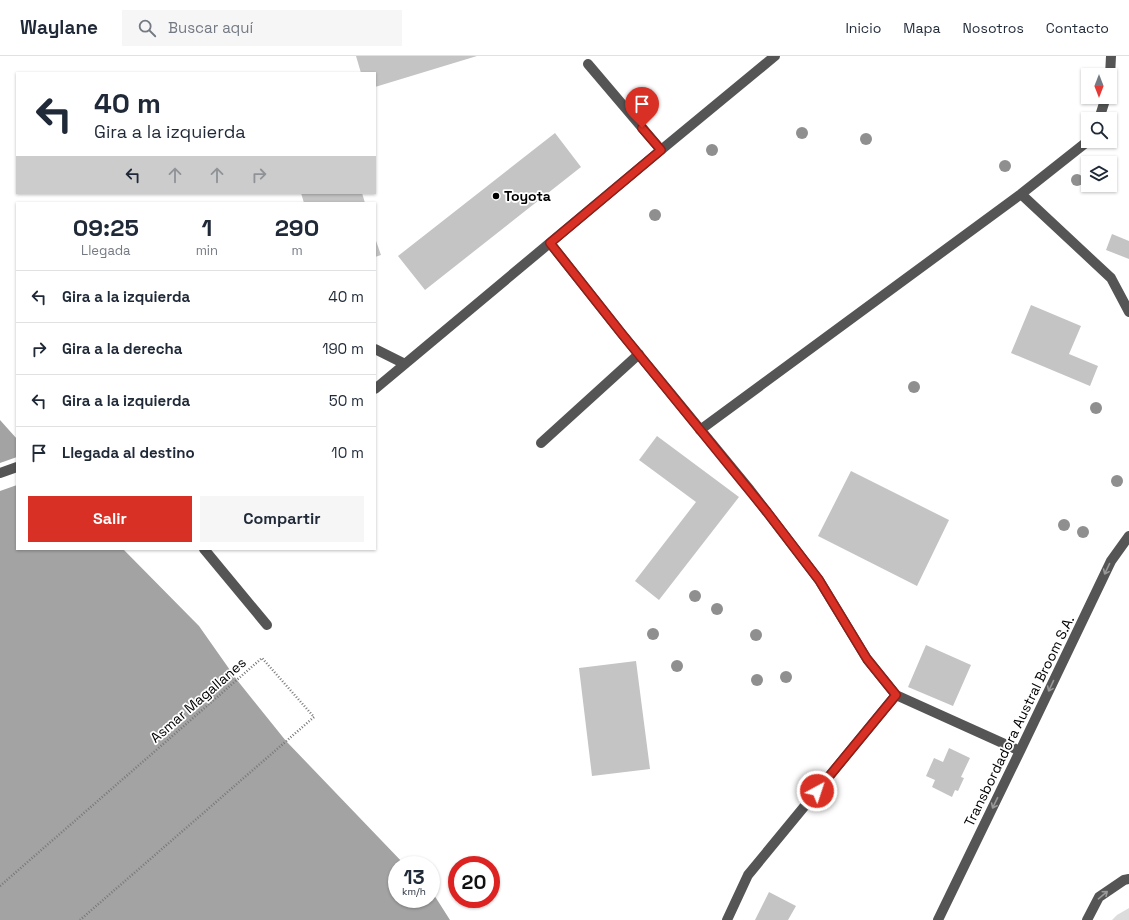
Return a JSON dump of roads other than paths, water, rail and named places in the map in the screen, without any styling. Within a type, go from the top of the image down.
[{"type":"lane","points":[[376,389],[775,56]]},
{"type":"lane","points":[[1110,68],[1111,56]]},
{"type":"lane","points":[[588,64],[661,150]]},
{"type":"lane","points":[[700,430],[1021,194],[1081,147]]},
{"type":"lane","points":[[1021,194],[1111,278],[1129,312]]},
{"type":"lane","points":[[550,243],[750,490],[819,580],[867,659],[896,695],[1020,751]]},
{"type":"lane","points":[[376,350],[405,364]]},
{"type":"lane","points":[[541,443],[639,354]]},
{"type":"lane","points":[[0,473],[16,467]]},
{"type":"lane","name":"Transbordadora Austral Broom S.A.","points":[[938,920],[1111,561],[1129,536]]},
{"type":"lane","points":[[205,550],[267,625]]},
{"type":"lane","points":[[727,920],[748,874],[896,695]]},
{"type":"lane","points":[[1087,920],[1099,896],[1124,880],[1129,879]]},
{"type":"place","name":"Toyota","points":[[496,196]]}]
